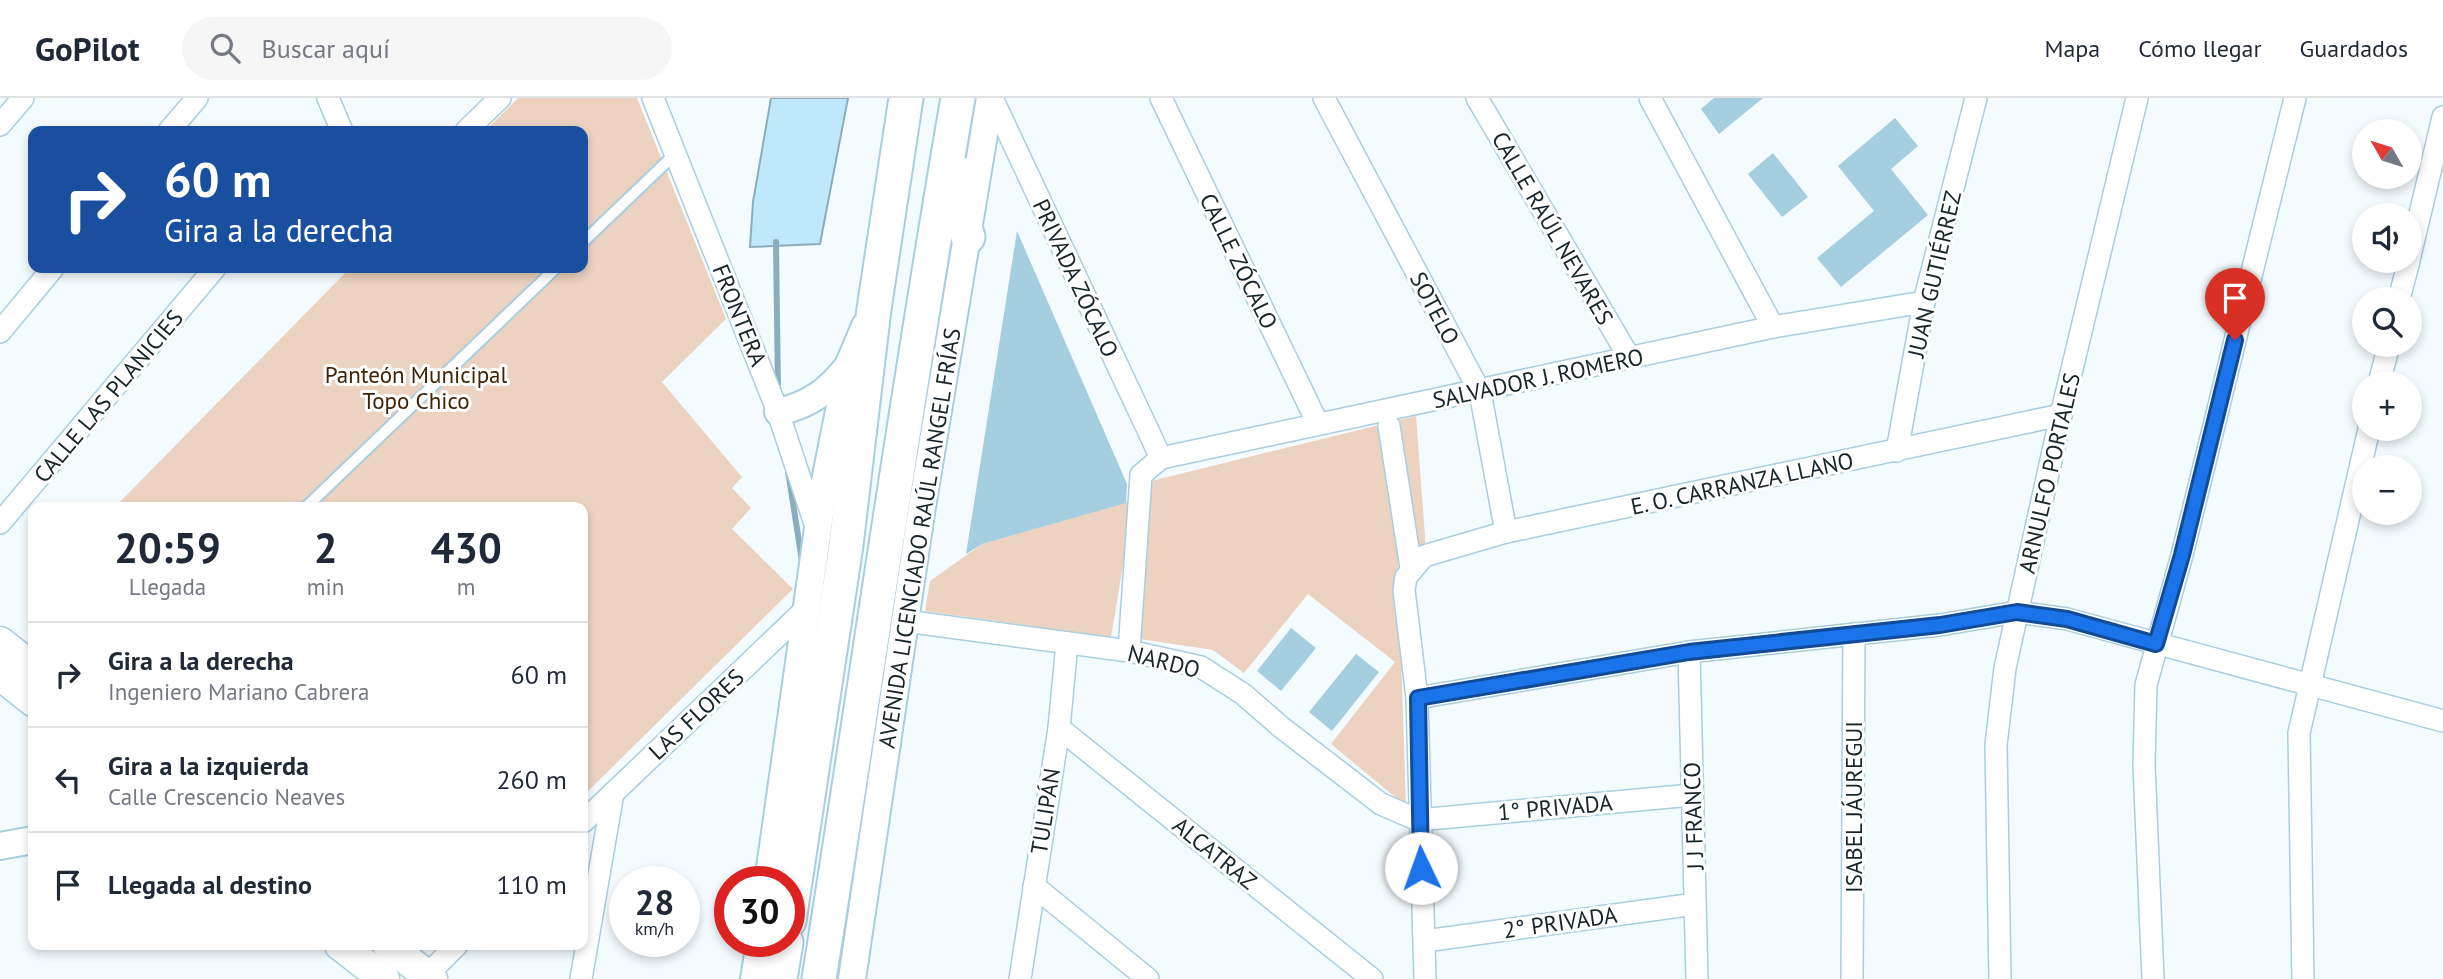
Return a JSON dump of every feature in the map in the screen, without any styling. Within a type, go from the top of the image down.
[{"type":"main road","points":[[795,866],[832,540],[874,309],[906,98]]},
{"type":"main road","points":[[957,109],[962,156],[961,214],[968,237]]},
{"type":"main road","points":[[820,979],[887,558],[919,332],[957,109]]},
{"type":"main road","points":[[0,642],[28,664]]},
{"type":"main road","points":[[0,675],[28,697]]},
{"type":"main road","points":[[346,950],[384,979]]},
{"type":"main road","points":[[394,950],[427,978]]},
{"type":"main road","points":[[780,979],[784,957]]},
{"type":"street","points":[[0,125],[23,98]]},
{"type":"street","points":[[173,126],[197,98]]},
{"type":"street","points":[[328,98],[336,126]]},
{"type":"street","name":"FRONTERA","points":[[653,98],[832,540]]},
{"type":"street","name":"AVENIDA LICENCIADO RAÚL RANGEL FRÍAS","points":[[852,979],[905,621],[990,98]]},
{"type":"street","name":"PRIVADA ZÓCALO","points":[[990,98],[1157,460]]},
{"type":"street","name":"CALLE ZÓCALO","points":[[1161,98],[1318,424]]},
{"type":"street","name":"SOTELO","points":[[1324,98],[1480,392],[1507,533]]},
{"type":"street","name":"CALLE RAÚL NEVARES","points":[[1477,98],[1629,357]]},
{"type":"street","points":[[1650,98],[1773,327]]},
{"type":"street","name":"JUAN GUTIÉRREZ","points":[[1898,451],[1924,302],[1976,98]]},
{"type":"street","name":"ARNULFO PORTALES","points":[[2000,979],[1996,745],[2005,668],[2061,415],[2137,98]]},
{"type":"street","points":[[2153,979],[2144,720],[2146,685],[2182,555],[2295,98]]},
{"type":"street","points":[[471,126],[494,100]]},
{"type":"street","points":[[2422,204],[2443,117]]},
{"type":"street","points":[[0,332],[49,273]]},
{"type":"street","name":"CALLE LAS PLANICIES","points":[[0,523],[211,273]]},
{"type":"street","name":"SALVADOR J. ROMERO","points":[[1157,460],[1773,327],[1924,302]]},
{"type":"street","points":[[770,866],[809,607],[832,540],[824,486],[848,366],[874,309]]},
{"type":"street","points":[[778,412],[811,402],[834,384],[848,366]]},
{"type":"street","name":"E. O. CARRANZA LLANO","points":[[1417,562],[1507,533],[2061,415]]},
{"type":"street","points":[[1389,426],[1417,562],[1404,590],[1418,698],[1418,820],[1425,979]]},
{"type":"street","points":[[2303,979],[2299,733],[2308,684],[2366,441]]},
{"type":"street","points":[[1129,651],[1137,499],[1141,475],[1157,460]]},
{"type":"street","name":"LAS FLORES","points":[[588,817],[809,607]]},
{"type":"street","points":[[1418,698],[1689,652],[1854,634],[2017,612],[2067,619],[2443,721]]},
{"type":"street","name":"NARDO","points":[[905,621],[1129,651],[1201,667],[1223,679],[1381,804],[1418,820]]},
{"type":"street","name":"ISABEL JÁUREGUI","points":[[1852,979],[1854,634]]},
{"type":"street","name":"TULIPÁN","points":[[1020,979],[1059,728],[1067,643]]},
{"type":"street","name":"J J FRANCO","points":[[1689,652],[1697,979]]},
{"type":"street","name":"ALCATRAZ","points":[[1059,728],[1372,979]]},
{"type":"street","points":[[588,937],[612,793]]},
{"type":"street","name":"1° PRIVADA","points":[[1418,820],[1692,795]]},
{"type":"street","points":[[0,846],[28,841]]},
{"type":"street","points":[[1034,886],[1148,979]]},
{"type":"street","name":"2° PRIVADA","points":[[1425,941],[1695,904]]},
{"type":"street","points":[[427,978],[452,950]]},
{"type":"street","points":[[581,979],[586,950]]},
{"type":"street","points":[[754,979],[758,957]]},
{"type":"lane","points":[[588,237],[676,154]]},
{"type":"lane","points":[[311,502],[551,273]]},
{"type":"green space","name":"Panteón Municipal Topo Chico","points":[[518,98],[637,98],[726,319],[662,382],[742,477],[732,488],[751,508],[732,529],[793,589],[588,791],[588,502],[120,502],[345,273],[588,273],[588,126],[490,126]]},
{"type":"green space","points":[[1416,416],[1426,550],[1398,563],[1406,806],[1331,744],[1395,662],[1308,594],[1244,673],[1213,650],[1140,639],[1148,545],[1147,482]]},
{"type":"green space","points":[[1134,500],[1111,637],[925,611],[930,581],[982,544]]},
{"type":"water","points":[[771,98],[848,98],[820,244],[750,247],[753,202]]},
{"type":"building","points":[[1714,98],[1763,98],[1719,134],[1701,109]]},
{"type":"building","points":[[1895,118],[1918,146],[1891,169],[1928,215],[1841,287],[1817,258],[1874,211],[1838,166]]},
{"type":"building","points":[[1773,153],[1808,197],[1782,217],[1748,174]]},
{"type":"building","points":[[1017,231],[1127,484],[1126,503],[982,544],[966,554]]},
{"type":"building","points":[[1291,628],[1316,648],[1281,691],[1257,671]]},
{"type":"building","points":[[1356,654],[1379,672],[1332,731],[1309,712]]},
{"type":"waterway","points":[[776,242],[778,391]]},
{"type":"waterway","points":[[788,471],[802,561]]},
{"type":"route","points":[[1421,868],[1418,820],[1418,698],[1689,652],[1940,625],[2017,612],[2041,613],[2156,644],[2182,555],[2235,340]]}]
